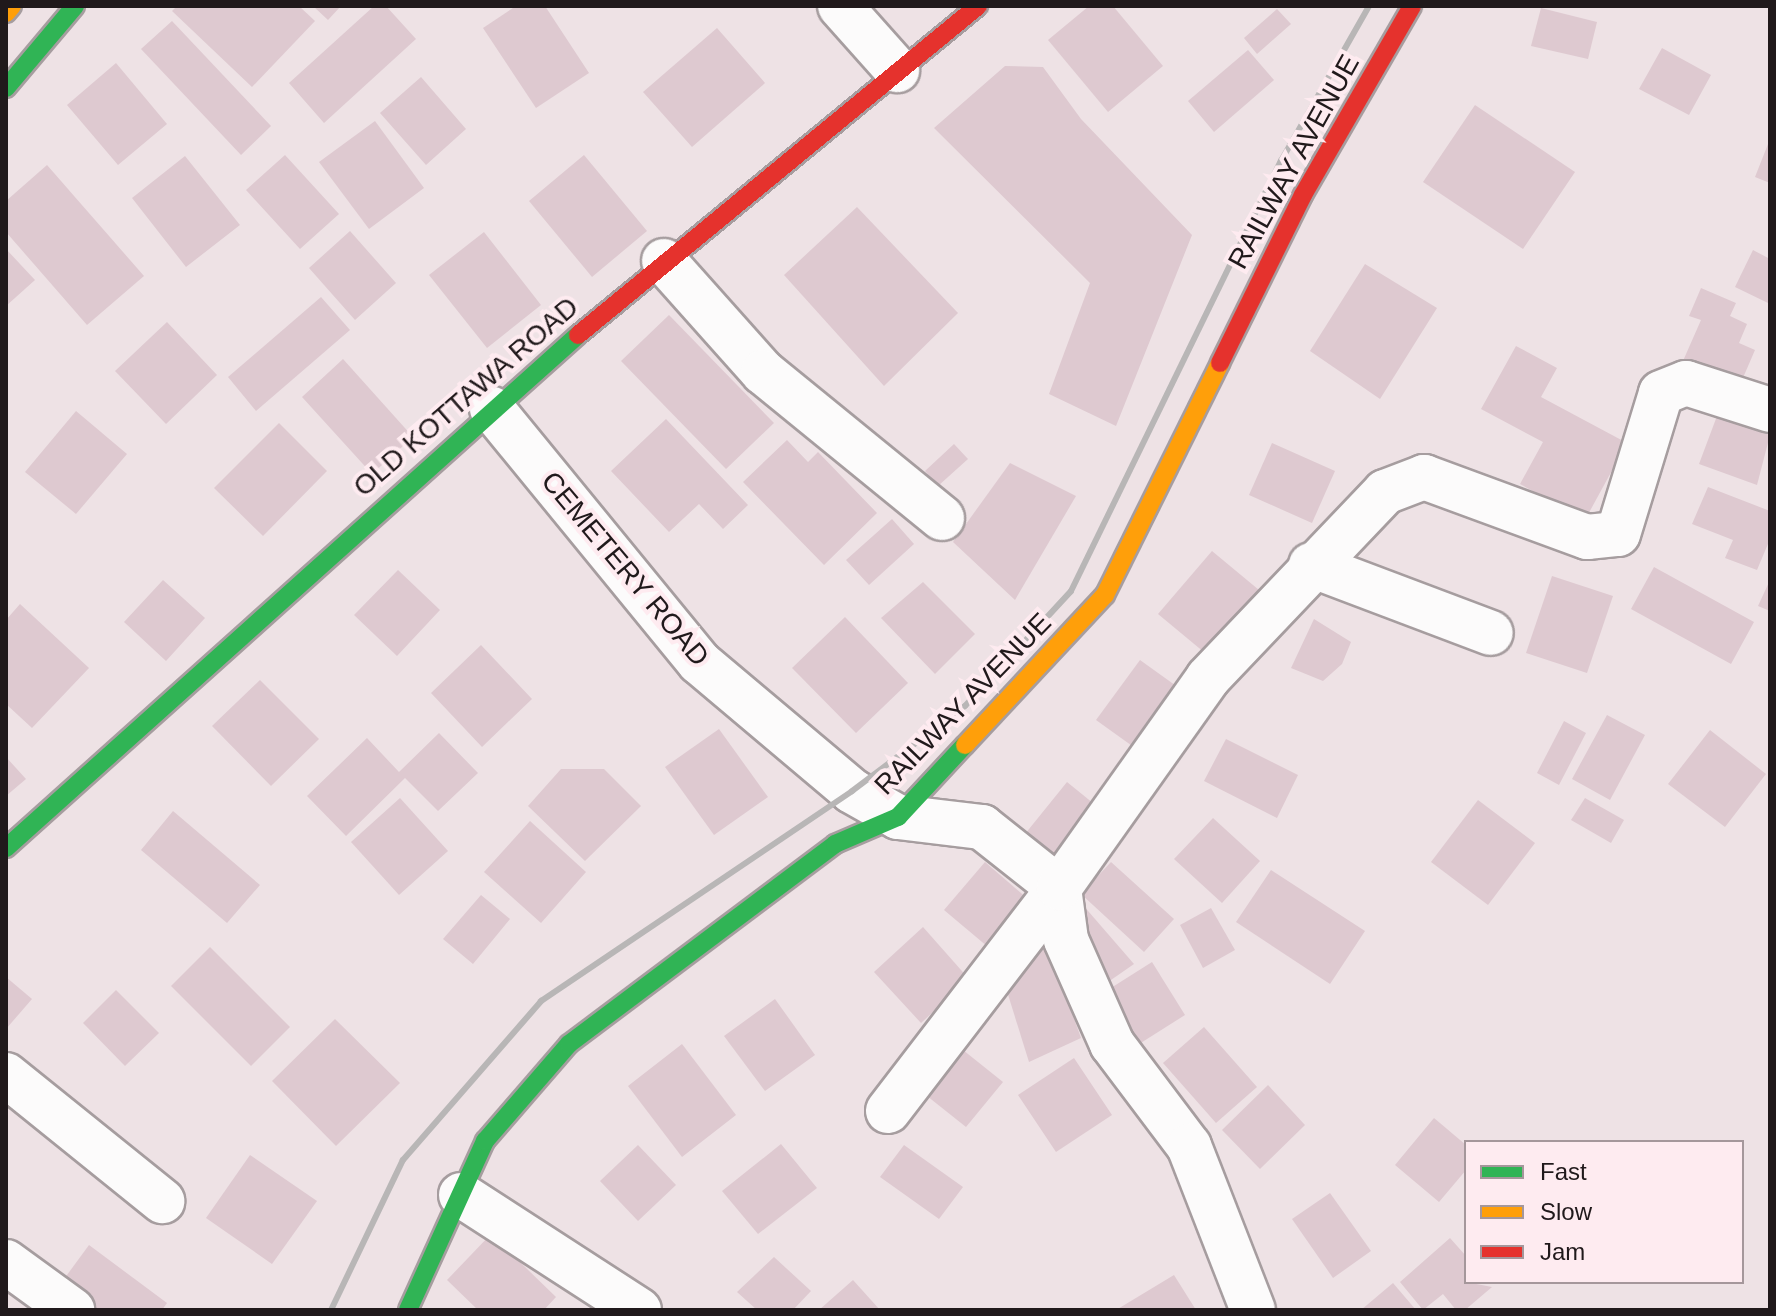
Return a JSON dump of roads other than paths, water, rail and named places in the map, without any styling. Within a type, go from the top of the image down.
[{"type":"main road","points":[[6,13],[12,6]]},
{"type":"main road","points":[[6,88],[75,6]]},
{"type":"main road","name":"OLD KOTTAWA ROAD","points":[[6,848],[492,409],[664,261],[978,6]]},
{"type":"main road","name":"RAILWAY AVENUE","points":[[408,1310],[485,1141],[569,1044],[835,844],[898,817],[1105,595],[1303,195],[1412,6]]},
{"type":"street","points":[[840,6],[897,70]]},
{"type":"street","points":[[664,261],[763,372],[942,518]]},
{"type":"street","points":[[888,1111],[1059,888],[1208,678],[1311,565],[1385,492],[1424,477],[1587,537],[1618,534],[1661,393],[1686,383],[1770,410]]},
{"type":"street","name":"CEMETERY ROAD","points":[[492,409],[699,662],[852,791],[898,817],[982,827],[1059,888]]},
{"type":"street","points":[[1311,565],[1491,633]]},
{"type":"street","points":[[1059,888],[1066,940],[1112,1044],[1189,1146],[1253,1310]]},
{"type":"street","points":[[6,1075],[162,1201]]},
{"type":"street","points":[[461,1195],[639,1310]]},
{"type":"street","points":[[6,1262],[72,1310]]},
{"type":"railway","points":[[331,1310],[403,1160],[541,1001],[852,791],[965,706],[1071,591],[1281,161],[1369,6]]}]
